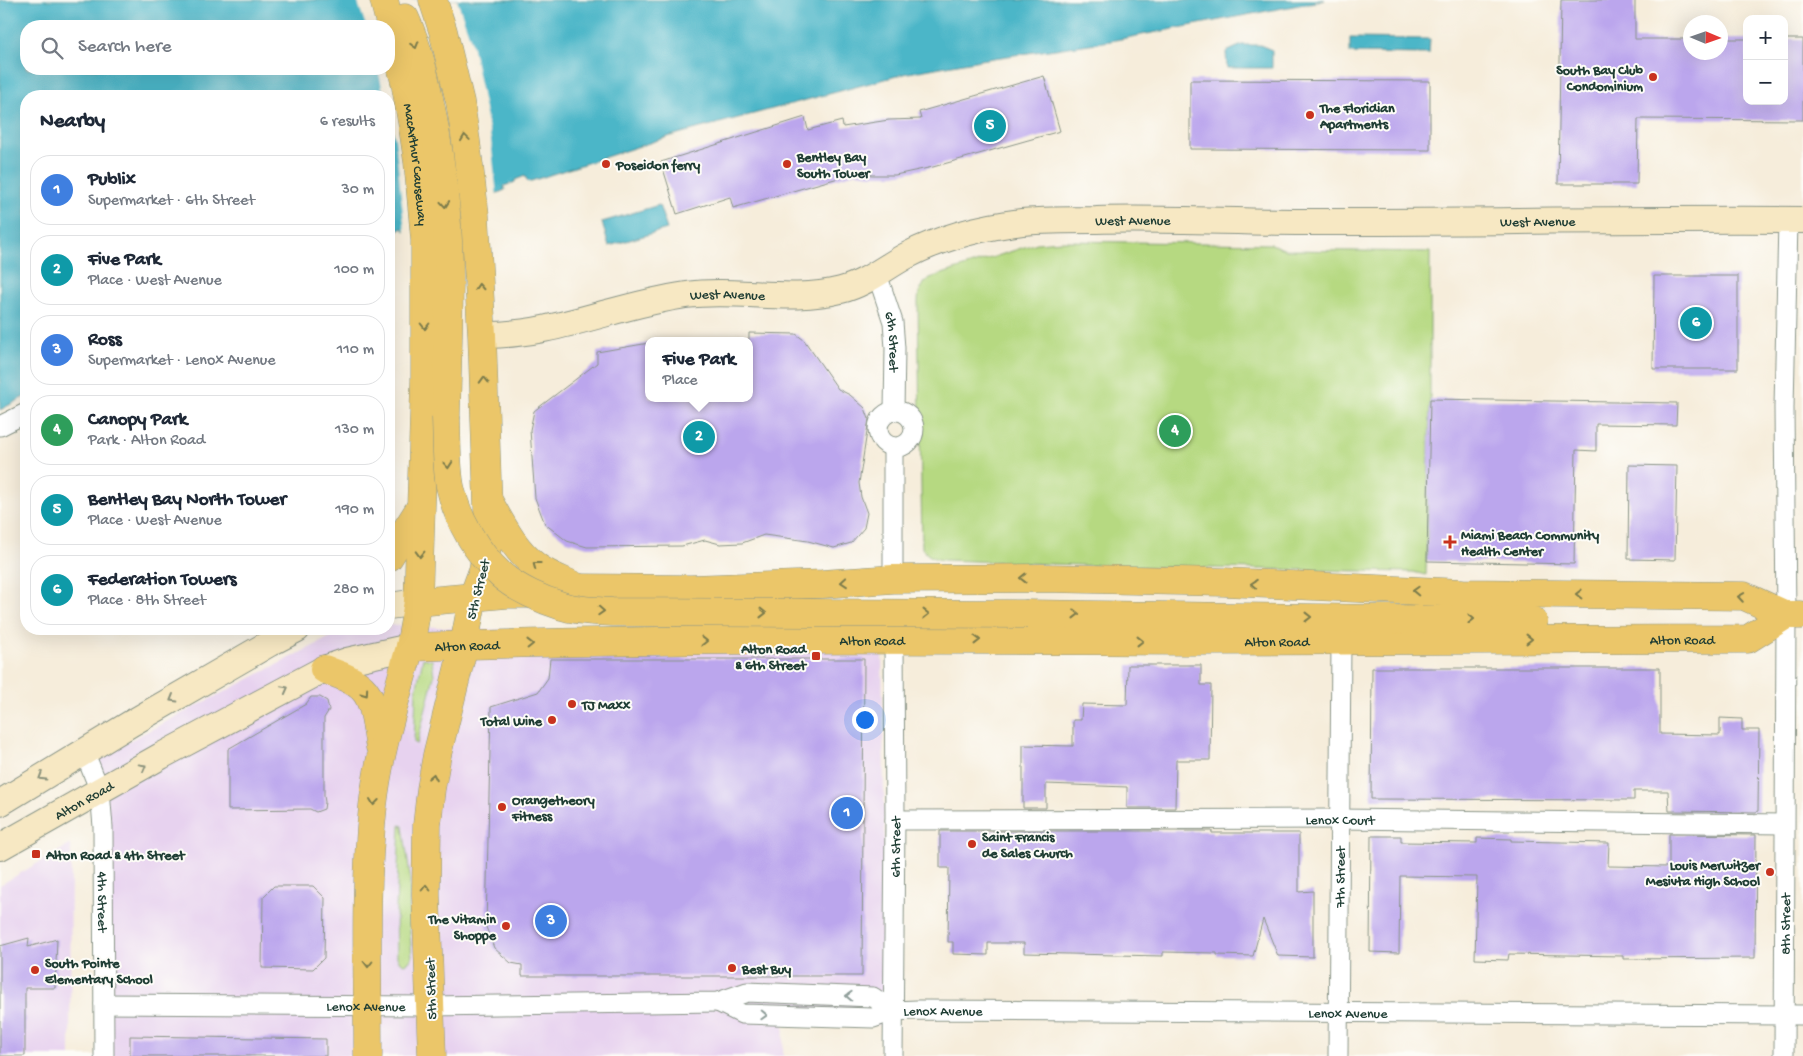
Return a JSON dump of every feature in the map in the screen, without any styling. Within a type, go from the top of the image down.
[{"type":"main road","name":"MacArthur Causeway","points":[[384,0],[389,20]]},
{"type":"main road","points":[[368,1056],[368,877],[373,805],[381,754],[410,647],[418,602],[425,382],[442,171],[430,102],[411,31],[396,0]]},
{"type":"main road","name":"5th Street","points":[[432,1056],[426,895],[427,825],[437,755],[474,597],[488,547],[482,335],[472,181],[460,102],[443,31],[433,0]]},
{"type":"main road","name":"MacArthur Causeway","points":[[395,43],[405,82],[418,162],[437,240]]},
{"type":"main road","points":[[437,240],[449,276],[447,460],[450,485],[456,507],[473,542],[502,575],[542,598],[563,606],[612,612],[1480,619],[1750,628],[1794,615]]},
{"type":"main road","points":[[488,501],[511,540],[524,556],[538,568],[579,588]]},
{"type":"main road","points":[[395,547],[421,506]]},
{"type":"main road","points":[[418,602],[506,594],[565,594],[579,588],[691,589],[924,578],[1224,582],[1463,593],[1744,596],[1794,615]]},
{"type":"main road","points":[[894,639],[897,610],[908,590],[924,578]]},
{"type":"main road","name":"Alton Road","points":[[410,647],[894,639],[1208,641],[1748,639],[1794,615]]},
{"type":"main road","points":[[324,669],[353,681],[363,688],[372,708],[381,754]]},
{"type":"street","name":"West Avenue","points":[[482,335],[534,332],[658,300],[690,295],[719,293],[788,296],[841,290],[860,283],[904,258],[950,236],[985,228],[1030,222],[1121,219],[1352,222],[1796,220]]},
{"type":"street","name":"8th Street","points":[[1784,1056],[1784,824],[1794,615],[1784,408],[1796,220]]},
{"type":"street","name":"6th Street","points":[[877,274],[894,322],[894,410]]},
{"type":"street","points":[[894,410],[910,417],[914,428],[908,442],[904,445],[893,447],[881,440],[878,428],[883,416],[894,410]]},
{"type":"street","points":[[0,426],[20,416]]},
{"type":"street","points":[[893,447],[893,578]]},
{"type":"street","points":[[395,605],[418,602]]},
{"type":"street","points":[[0,803],[84,751],[285,635]]},
{"type":"street","name":"6th Street","points":[[893,1056],[894,639]]},
{"type":"street","name":"7th Street","points":[[1338,1056],[1340,640]]},
{"type":"street","name":"Alton Road","points":[[0,847],[324,669],[347,661],[410,647]]},
{"type":"street","name":"4th Street","points":[[84,751],[100,791],[103,827],[104,1056]]},
{"type":"street","name":"Lenox Court","points":[[895,820],[1339,819],[1784,824]]},
{"type":"street","name":"Lenox Avenue","points":[[104,1004],[431,1006],[718,1002],[742,1014],[873,1018],[893,1011],[1803,1015]]},
{"type":"shaded area","points":[[395,625],[882,646],[887,1025],[784,1021],[783,1056],[104,1056],[103,827],[88,762],[334,635],[395,635]]},
{"type":"shaded area","name":"South Pointe Elementary School","points":[[71,844],[70,1056],[0,1056],[0,885]]},
{"type":"green space","points":[[1062,241],[1271,244],[1286,250],[1430,252],[1430,399],[1426,575],[1413,572],[1106,566],[944,560],[927,554],[922,548],[919,292],[930,278],[1037,243]]},
{"type":"green space","points":[[423,658],[432,660],[434,676],[417,744],[414,743],[416,691]]},
{"type":"green space","points":[[400,825],[403,826],[410,876],[409,920],[412,957],[409,962],[404,964],[397,957],[396,908]]},
{"type":"water","points":[[0,0],[1325,0],[1110,41],[980,60],[908,73],[674,135],[528,182],[525,176],[504,186],[505,190],[404,231],[403,228],[395,231],[395,90],[20,90],[20,399],[0,410]]},
{"type":"water","points":[[1350,38],[1430,39],[1429,54],[1350,53]]},
{"type":"water","points":[[1242,45],[1260,45],[1272,50],[1272,68],[1227,68],[1226,52]]},
{"type":"water","points":[[659,205],[667,229],[609,246],[602,222]]},
{"type":"pier","points":[[357,0],[457,0],[472,43],[491,140],[497,196],[405,233],[395,139],[395,90],[383,90],[379,75],[395,75],[395,20],[364,20]]},
{"type":"building","name":"South Bay Club Condominium","points":[[1561,0],[1635,0],[1635,39],[1683,39],[1683,60],[1728,60],[1728,39],[1743,39],[1743,105],[1788,105],[1788,39],[1803,39],[1803,120],[1638,119],[1637,184],[1558,184]]},
{"type":"building","points":[[1044,76],[1060,131],[933,167],[895,175],[856,173],[733,208],[730,197],[677,214],[661,162],[805,117],[808,130],[842,121],[843,127],[889,120],[921,119],[919,112]]},
{"type":"building","name":"The Floridian Apartments","points":[[1190,80],[1430,81],[1430,150],[1190,149]]},
{"type":"building","points":[[1654,276],[1738,276],[1738,369],[1653,369]]},
{"type":"building","points":[[749,333],[796,334],[804,340],[838,389],[850,395],[865,408],[869,419],[859,483],[861,497],[867,513],[864,528],[851,543],[834,548],[808,541],[764,535],[742,543],[720,544],[705,540],[682,546],[587,547],[567,541],[545,524],[535,498],[530,430],[534,411],[597,363],[597,352],[645,344],[645,402],[753,402],[753,337],[749,337]]},
{"type":"building","points":[[1430,399],[1677,403],[1676,425],[1596,424],[1596,451],[1576,450],[1574,564],[1427,561]]},
{"type":"building","points":[[1629,465],[1677,466],[1675,560],[1628,559]]},
{"type":"building","points":[[550,659],[864,659],[862,976],[522,976],[522,965],[511,963],[494,948],[486,927],[491,707],[538,692],[548,678]]},
{"type":"building","points":[[1128,665],[1201,665],[1201,685],[1211,685],[1210,760],[1176,760],[1175,808],[1127,808],[1127,787],[1046,784],[1046,808],[1023,808],[1023,745],[1073,746],[1073,720],[1081,720],[1082,704],[1127,705]]},
{"type":"building","points":[[1372,668],[1660,668],[1660,734],[1720,735],[1720,718],[1742,719],[1742,730],[1759,730],[1758,811],[1669,811],[1668,791],[1634,791],[1634,800],[1371,799]]},
{"type":"building","points":[[311,697],[320,697],[327,701],[329,710],[324,718],[324,809],[316,812],[310,809],[228,810],[228,749],[306,704]]},
{"type":"building","points":[[940,831],[1212,831],[1212,833],[1299,833],[1299,892],[1313,891],[1313,957],[1278,956],[1263,919],[1253,956],[1163,952],[1163,956],[1024,953],[1024,943],[988,943],[988,955],[953,954],[953,942],[948,942],[949,868],[940,868]]},
{"type":"building","points":[[1669,834],[1756,835],[1755,958],[1623,959],[1623,956],[1509,954],[1508,960],[1475,959],[1477,877],[1400,876],[1399,953],[1370,952],[1371,836],[1401,836],[1401,842],[1477,843],[1477,838],[1511,839],[1511,841],[1609,843],[1608,866],[1669,867]]},
{"type":"building","points":[[274,886],[313,886],[325,898],[324,958],[313,969],[262,968],[263,897]]},
{"type":"building","name":"South Pointe Elementary School","points":[[29,938],[28,947],[57,939],[55,988],[25,988],[25,1056],[0,1056],[0,946]]},
{"type":"building","points":[[130,1036],[326,1039],[326,1056],[130,1056]]},
{"type":"place","name":"South Bay Club Condominium","points":[[1653,77]]},
{"type":"place","name":"The Floridian Apartments","points":[[1310,115]]},
{"type":"place","name":"Bentley Bay North Tower","points":[[990,126]]},
{"type":"place","name":"Poseidon ferry","points":[[606,164]]},
{"type":"place","name":"Bentley Bay South Tower","points":[[787,164]]},
{"type":"place","name":"Federation Towers","points":[[1696,323]]},
{"type":"place","name":"Canopy Park","points":[[1175,431]]},
{"type":"place","name":"Five Park","points":[[699,437]]},
{"type":"place","name":"Miami Beach Community Health Center","points":[[1450,542]]},
{"type":"place","name":"Alton Road & 6th Street","points":[[816,656]]},
{"type":"place","name":"TJ Maxx","points":[[572,704]]},
{"type":"place","name":"Total Wine","points":[[552,720]]},
{"type":"place","name":"Orangetheory Fitness","points":[[502,807]]},
{"type":"place","name":"Publix","points":[[847,813]]},
{"type":"place","name":"Saint Francis de Sales Church","points":[[972,844]]},
{"type":"place","name":"Alton Road & 4th Street","points":[[36,854]]},
{"type":"place","name":"Louis Merwitzer Mesivta High School","points":[[1770,872]]},
{"type":"place","name":"Ross","points":[[551,921]]},
{"type":"place","name":"The Vitamin Shoppe","points":[[506,926]]},
{"type":"place","name":"Best Buy","points":[[732,968]]},
{"type":"place","name":"South Pointe Elementary School","points":[[35,970]]}]
